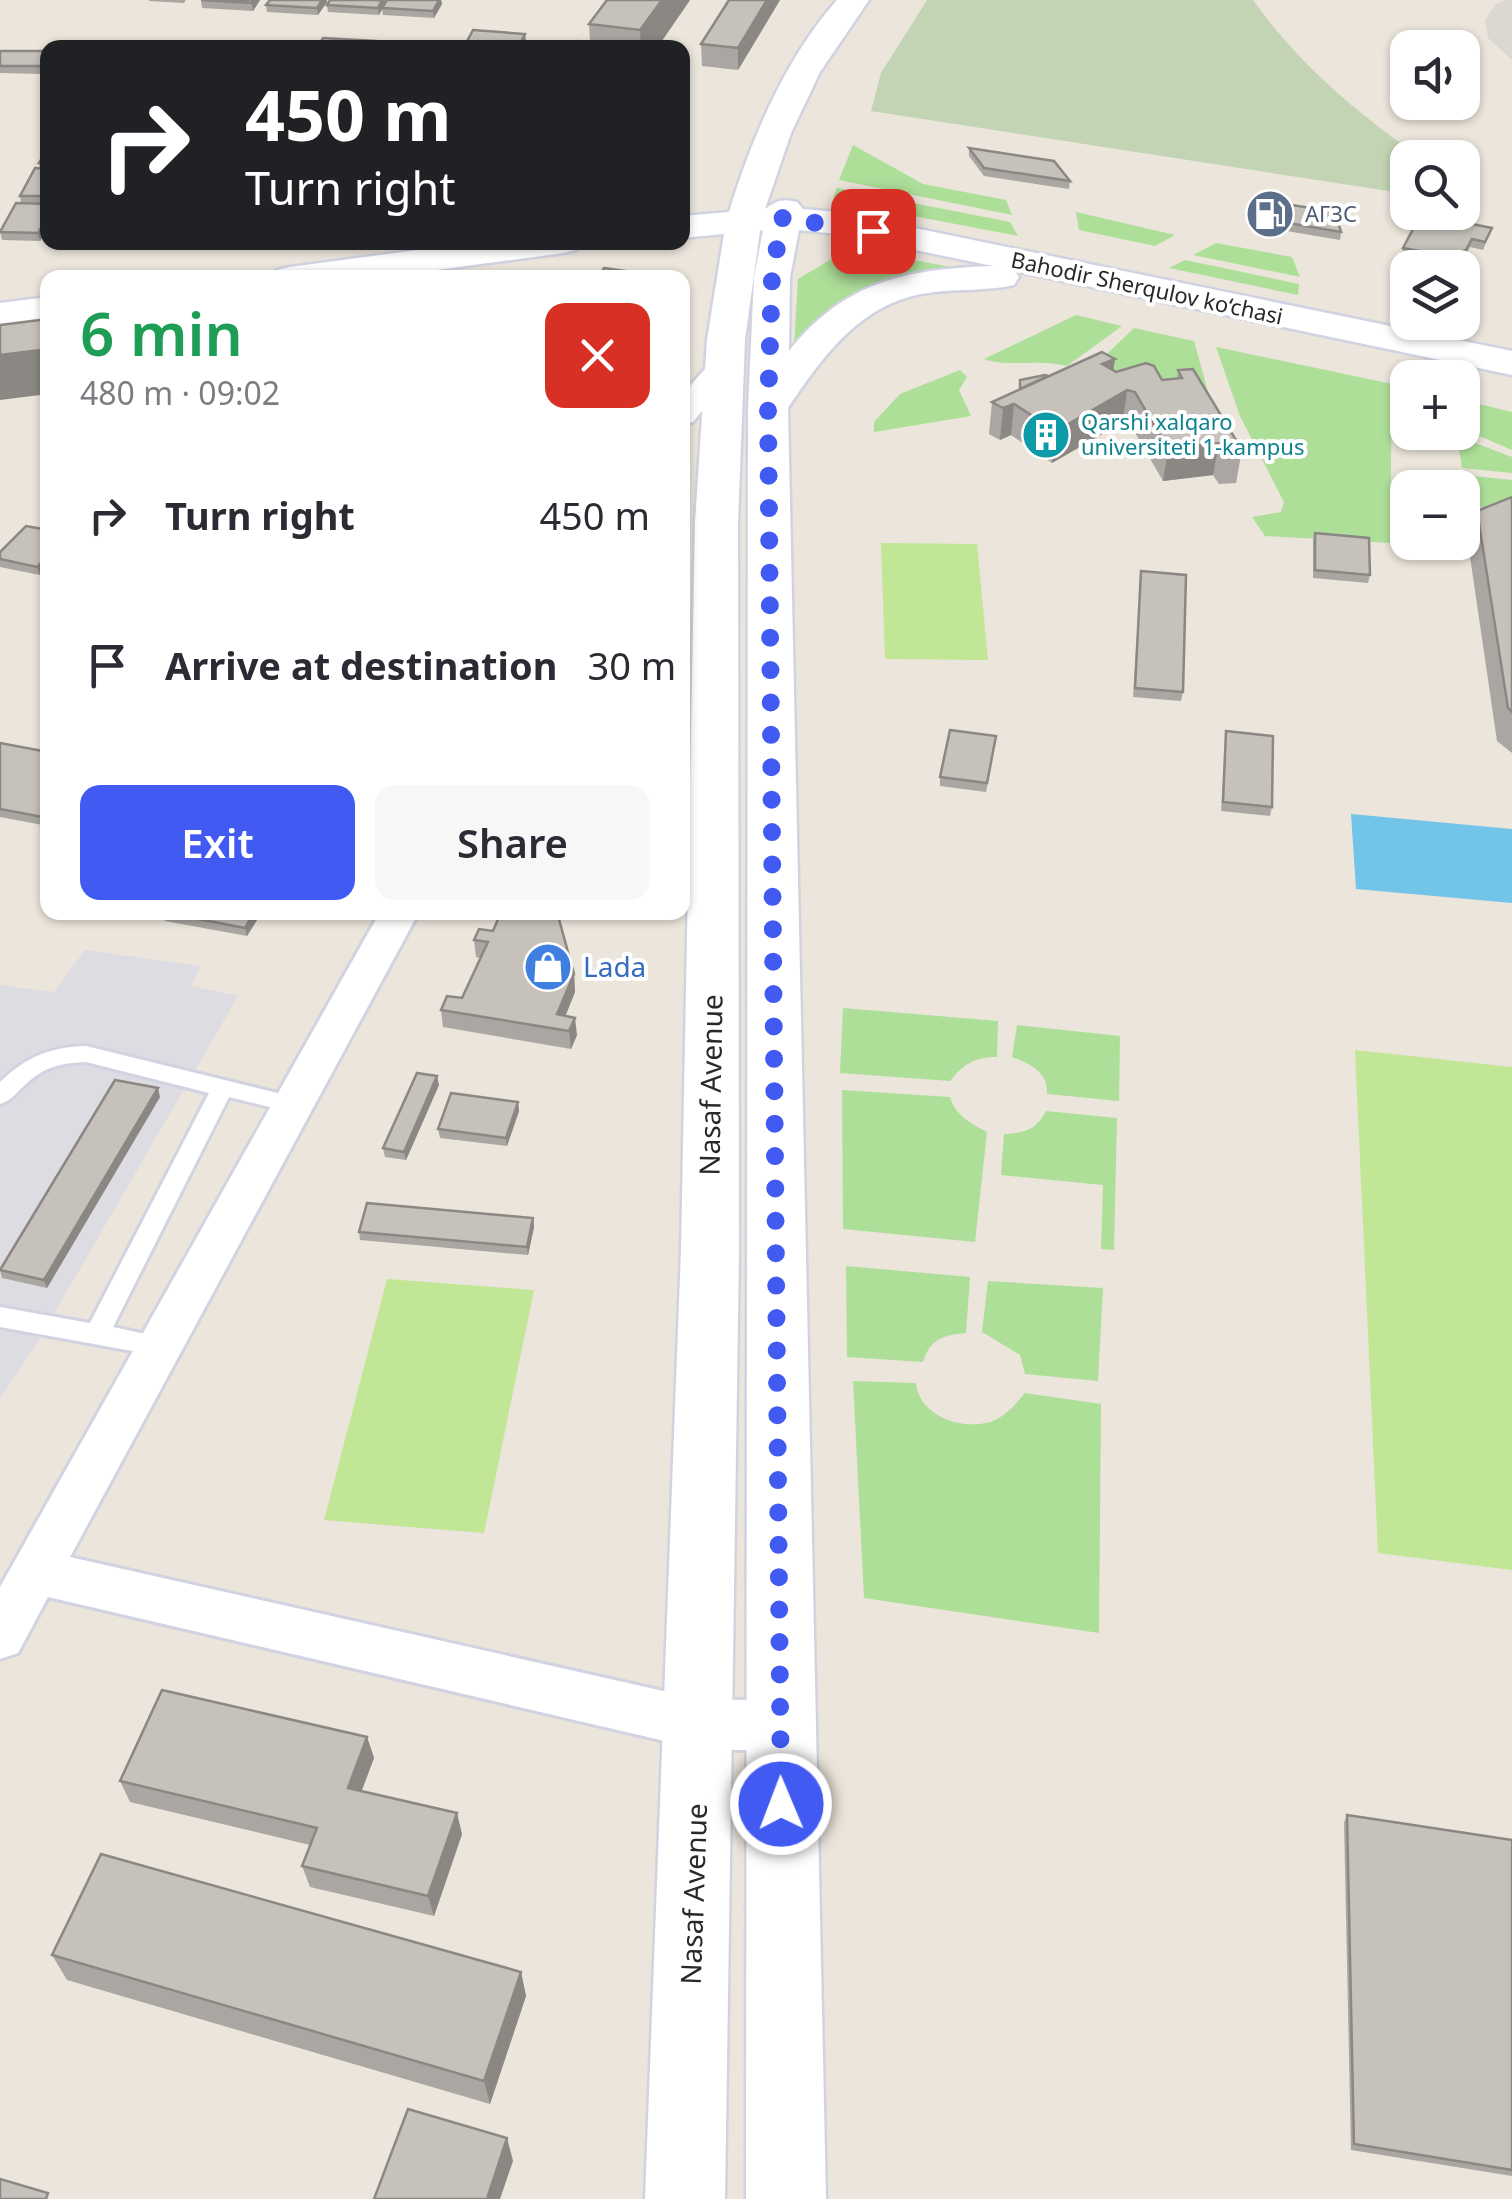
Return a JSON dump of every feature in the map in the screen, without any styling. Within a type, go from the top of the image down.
[{"type":"main road","name":"Nasaf Avenue","points":[[786,2199],[768,408],[772,277],[758,179],[815,51],[854,0]]},
{"type":"main road","name":"Nasaf Avenue","points":[[685,2199],[699,1724],[714,938],[714,556],[722,368],[763,218],[845,69],[894,0]]},
{"type":"main road","name":"Bahodir Sherqulov ko‘chasi","points":[[690,226],[763,218],[837,223],[1512,363]]},
{"type":"main road","points":[[351,270],[502,250]]},
{"type":"main road","points":[[768,408],[796,365],[846,310],[885,290],[951,277],[1092,277]]},
{"type":"main road","points":[[0,314],[40,309]]},
{"type":"street","points":[[690,406],[722,368]]},
{"type":"street","points":[[0,1636],[396,920]]},
{"type":"street","points":[[36,1572],[699,1724],[780,1726]]},
{"type":"lane","points":[[0,1096],[30,1065],[57,1054],[86,1054],[294,1104]]},
{"type":"lane","points":[[97,1334],[223,1088]]},
{"type":"lane","points":[[0,1317],[160,1346]]},
{"type":"shaded area","points":[[1512,0],[1512,60],[1488,38],[1485,20],[1496,4]]},
{"type":"shaded area","points":[[85,950],[200,966],[191,986],[238,996],[37,1343],[0,1398],[0,985],[54,992]]},
{"type":"green space","points":[[927,0],[1253,0],[1330,86],[1397,140],[1390,140],[1390,191],[871,111],[881,73]]},
{"type":"green space","points":[[853,145],[923,184],[1006,200],[1012,215],[839,180]]},
{"type":"green space","points":[[837,188],[1010,222],[1018,236],[846,203],[833,197]]},
{"type":"green space","points":[[1076,212],[1175,235],[1155,246],[1079,230]]},
{"type":"green space","points":[[1216,243],[1292,257],[1300,277],[1193,255]]},
{"type":"green space","points":[[850,248],[972,271],[921,276],[794,348],[798,279]]},
{"type":"green space","points":[[1185,260],[1299,284],[1298,295],[1169,268]]},
{"type":"green space","points":[[1076,315],[1122,326],[1067,366],[984,359]]},
{"type":"green space","points":[[1134,328],[1194,341],[1209,395],[1081,379]]},
{"type":"green space","points":[[1216,347],[1390,384],[1390,543],[1265,536],[1252,517],[1281,512],[1284,502],[1240,416]]},
{"type":"green space","points":[[960,370],[967,377],[959,390],[971,416],[874,432],[874,422],[900,394]]},
{"type":"green space","points":[[1480,404],[1512,412],[1512,450],[1480,436]]},
{"type":"green space","points":[[1480,445],[1512,457],[1512,473],[1462,468],[1459,450],[1480,450]]},
{"type":"green space","points":[[1480,477],[1512,480],[1512,509],[1480,507]]},
{"type":"green space","points":[[881,543],[977,544],[988,660],[885,659]]},
{"type":"green space","points":[[843,1008],[998,1021],[997,1057],[970,1063],[950,1081],[840,1073]]},
{"type":"green space","points":[[1017,1025],[1120,1036],[1119,1101],[1047,1094],[1041,1074],[1012,1057]]},
{"type":"green space","points":[[1355,1050],[1512,1067],[1512,1570],[1378,1553]]},
{"type":"green space","points":[[842,1090],[950,1097],[959,1114],[987,1132],[975,1242],[843,1229]]},
{"type":"green space","points":[[1046,1111],[1117,1118],[1114,1250],[1101,1249],[1103,1185],[1001,1175],[1004,1134],[1029,1129]]},
{"type":"green space","points":[[846,1266],[970,1277],[966,1333],[938,1340],[923,1362],[847,1357]]},
{"type":"green space","points":[[387,1279],[534,1290],[484,1533],[324,1520]]},
{"type":"green space","points":[[988,1281],[1103,1288],[1098,1381],[1025,1374],[1020,1355],[982,1332]]},
{"type":"green space","points":[[853,1381],[916,1383],[924,1404],[932,1411],[964,1424],[997,1419],[1025,1393],[1101,1404],[1099,1633],[864,1598]]},
{"type":"water","points":[[1351,814],[1512,829],[1512,903],[1356,889]]},
{"type":"building","points":[[201,0],[254,0],[252,3]]},
{"type":"building","points":[[270,0],[322,0],[317,8],[266,5]]},
{"type":"building","points":[[330,0],[382,0],[378,8],[327,5]]},
{"type":"building","points":[[387,0],[439,0],[433,11],[382,8]]},
{"type":"building","points":[[607,0],[662,0],[640,30],[589,24]]},
{"type":"building","points":[[729,0],[767,0],[738,48],[701,44]]},
{"type":"building","points":[[473,30],[525,34],[522,40],[468,40]]},
{"type":"building","points":[[0,51],[40,51],[40,66],[0,66]]},
{"type":"building","points":[[969,148],[1054,161],[1070,181],[984,168]]},
{"type":"building","points":[[35,168],[40,168],[40,196],[20,196]]},
{"type":"building","points":[[1274,202],[1335,212],[1341,232],[1282,222]]},
{"type":"building","points":[[16,203],[40,204],[38,233],[0,232]]},
{"type":"building","points":[[1492,228],[1485,242],[1472,239],[1466,250],[1403,248],[1413,230]]},
{"type":"building","points":[[40,320],[40,350],[0,355],[0,325]]},
{"type":"building","points":[[1102,352],[1115,359],[1102,364],[1116,372],[1146,363],[1154,366],[1162,380],[1182,378],[1178,370],[1193,369],[1242,450],[1224,452],[1219,443],[1168,449],[1135,392],[1127,390],[1056,431],[1014,404],[1003,408],[992,402]]},
{"type":"building","points":[[1048,376],[1020,389],[1020,380]]},
{"type":"building","points":[[1512,497],[1512,712],[1508,708],[1480,510]]},
{"type":"building","points":[[26,526],[40,529],[37,567],[0,559],[0,552]]},
{"type":"building","points":[[1315,533],[1369,538],[1370,575],[1315,570]]},
{"type":"building","points":[[1141,571],[1186,575],[1183,692],[1135,688]]},
{"type":"building","points":[[950,730],[996,736],[987,783],[940,777]]},
{"type":"building","points":[[1226,731],[1273,736],[1272,807],[1223,802]]},
{"type":"building","points":[[0,743],[40,750],[40,816],[0,809]]},
{"type":"building","points":[[204,920],[250,920],[245,928]]},
{"type":"building","points":[[498,920],[559,920],[574,974],[557,1014],[575,1018],[569,1031],[441,1010],[447,996],[462,998],[488,942],[474,940],[479,929],[493,931]]},
{"type":"building","points":[[417,1073],[437,1076],[404,1152],[383,1148]]},
{"type":"building","points":[[115,1080],[158,1088],[44,1280],[0,1270]]},
{"type":"building","points":[[451,1093],[518,1102],[506,1138],[438,1129]]},
{"type":"building","points":[[367,1203],[533,1218],[527,1247],[359,1232]]},
{"type":"building","points":[[162,1690],[367,1737],[348,1788],[457,1813],[428,1896],[302,1866],[317,1828],[120,1781]]},
{"type":"building","points":[[1347,1815],[1512,1840],[1512,2170],[1354,2144]]},
{"type":"building","points":[[101,1854],[521,1972],[484,2081],[52,1955]]},
{"type":"building","points":[[408,2109],[507,2138],[487,2199],[374,2199]]},
{"type":"building","points":[[0,2179],[48,2193],[46,2199],[0,2199]]},
{"type":"place","name":"АГЗС","points":[[1270,214]]},
{"type":"place","name":"Qarshi xalqaro universiteti 1-kampus","points":[[1046,435]]},
{"type":"place","name":"Lada","points":[[548,967]]},
{"type":"route","points":[[781,1804],[768,408],[772,277],[782,218],[873,231]]}]
